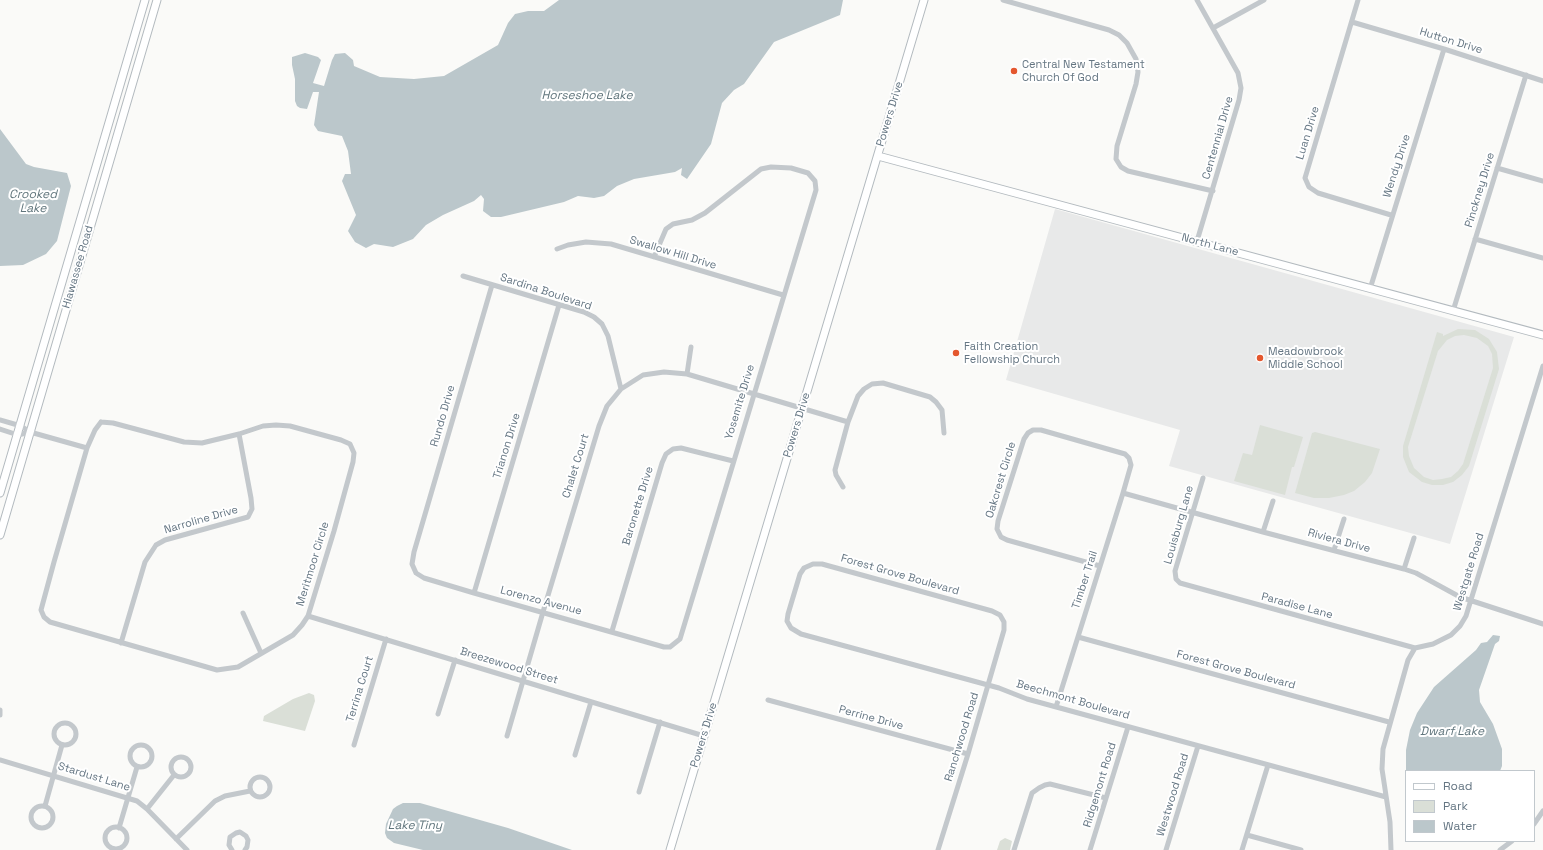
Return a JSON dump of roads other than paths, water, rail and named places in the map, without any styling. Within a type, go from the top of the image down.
[{"type":"street","name":"Hiawassee Road","points":[[0,494],[145,0]]},
{"type":"street","name":"Hiawassee Road","points":[[0,535],[157,0]]},
{"type":"street","name":"Powers Drive","points":[[670,850],[924,0]]},
{"type":"street","points":[[1003,0],[1119,34],[1127,43],[1136,59],[1138,72],[1136,84],[1117,146],[1116,159],[1121,167],[1128,171],[1213,191]]},
{"type":"street","name":"Centennial Drive","points":[[1197,0],[1238,73],[1242,88],[1213,191],[1197,241]]},
{"type":"street","points":[[1213,28],[1264,0]]},
{"type":"street","name":"Luan Drive","points":[[1358,0],[1305,178],[1309,187],[1318,193],[1392,215]]},
{"type":"street","name":"Hutton Drive","points":[[1352,22],[1444,49],[1526,75],[1543,82]]},
{"type":"street","points":[[134,38],[145,40]]},
{"type":"street","name":"Wendy Drive","points":[[1370,289],[1444,49]]},
{"type":"street","name":"Pinckney Drive","points":[[1453,312],[1526,75]]},
{"type":"street","name":"North Lane","points":[[878,156],[1543,335]]},
{"type":"street","name":"Yosemite Drive","points":[[654,258],[666,229],[673,224],[692,220],[705,213],[760,168],[791,168],[808,173],[815,181],[816,190],[680,639]]},
{"type":"street","points":[[1497,168],[1543,181]]},
{"type":"street","points":[[1475,239],[1543,258]]},
{"type":"street","name":"Swallow Hill Drive","points":[[557,249],[568,245],[586,242],[611,244],[783,295]]},
{"type":"street","name":"Sardina Boulevard","points":[[463,276],[584,312],[594,317],[602,324],[608,336],[620,389]]},
{"type":"street","name":"Rundo Drive","points":[[414,552],[492,285]]},
{"type":"street","points":[[56,304],[67,307]]},
{"type":"street","name":"Trianon Drive","points":[[474,593],[559,305]]},
{"type":"street","points":[[687,374],[691,347]]},
{"type":"street","name":"Westgate Road","points":[[1415,648],[1433,644],[1451,635],[1464,619],[1471,601],[1543,366]]},
{"type":"street","name":"Chalet Court","points":[[507,736],[599,426],[607,406],[620,389],[643,375],[664,372],[687,374],[848,422]]},
{"type":"street","points":[[843,487],[836,475],[835,470],[848,422],[854,403],[861,393],[872,384],[883,383],[922,394],[936,402],[942,410],[944,433]]},
{"type":"street","points":[[0,420],[20,426],[30,432],[88,448]]},
{"type":"street","name":"Meritmoor Circle","points":[[101,422],[113,423],[184,442],[202,443],[239,434],[263,426],[290,426],[341,440],[350,444],[354,453],[354,462],[308,616],[302,625],[293,635],[238,667],[217,670],[50,622],[44,618],[41,610],[88,448],[95,430],[101,422]]},
{"type":"street","points":[[0,429],[18,435],[30,432]]},
{"type":"street","name":"Oakcrest Circle","points":[[1100,566],[1001,537],[997,529],[998,521],[1024,439],[1028,433],[1033,430],[1041,430],[1125,454],[1129,458]]},
{"type":"street","name":"Narroline Drive","points":[[121,643],[145,562],[156,545],[165,540],[248,517],[252,508],[251,498],[239,434]]},
{"type":"street","name":"Baronette Drive","points":[[612,632],[662,463],[666,454],[673,448],[682,448],[733,461]]},
{"type":"street","name":"Timber Trail","points":[[1056,708],[1123,493],[1131,465],[1129,458]]},
{"type":"street","name":"Louisburg Lane","points":[[1176,578],[1176,567],[1203,478]]},
{"type":"street","name":"Riviera Drive","points":[[1123,493],[1404,569],[1416,573],[1455,595],[1543,624]]},
{"type":"street","points":[[1263,532],[1273,501]]},
{"type":"street","points":[[1334,550],[1344,519]]},
{"type":"street","points":[[1404,569],[1414,538]]},
{"type":"street","name":"Lorenzo Avenue","points":[[414,552],[412,564],[416,573],[424,578],[664,648],[670,647],[680,639]]},
{"type":"street","name":"Forest Grove Boulevard","points":[[794,593],[800,574],[804,568],[813,564],[822,564],[992,611],[1000,615],[1004,622],[1004,630]]},
{"type":"street","name":"Paradise Lane","points":[[1176,578],[1184,585],[1415,648]]},
{"type":"street","name":"Beechmont Boulevard","points":[[794,593],[787,621],[792,628],[801,634],[988,685],[1056,708],[1386,797]]},
{"type":"street","points":[[243,613],[261,653]]},
{"type":"street","name":"Breezewood Street","points":[[308,616],[704,736]]},
{"type":"street","name":"Ranchwood Road","points":[[938,850],[1004,630]]},
{"type":"street","name":"Forest Grove Boulevard","points":[[1078,637],[1389,722]]},
{"type":"street","name":"Terrina Court","points":[[354,745],[386,639]]},
{"type":"street","points":[[1391,850],[1391,830],[1382,761],[1384,739],[1408,660],[1415,648]]},
{"type":"street","points":[[438,714],[455,660]]},
{"type":"street","name":"Perrine Drive","points":[[768,700],[968,754]]},
{"type":"street","points":[[575,755],[591,702]]},
{"type":"street","points":[[0,710],[0,716]]},
{"type":"street","points":[[639,792],[660,722]]},
{"type":"street","points":[[68,723],[75,728],[76,737],[71,744],[62,745],[55,739],[54,731],[60,724],[68,723]]},
{"type":"street","name":"Ridgemont Road","points":[[1090,850],[1128,727]]},
{"type":"street","points":[[45,806],[62,745]]},
{"type":"street","points":[[144,745],[150,751],[152,759],[146,766],[138,767],[131,762],[130,753],[135,746],[144,745]]},
{"type":"street","name":"Westwood Road","points":[[1166,850],[1198,746]]},
{"type":"street","points":[[180,757],[187,759],[191,766],[189,774],[182,778],[174,775],[170,768],[173,761],[180,757]]},
{"type":"street","name":"Stardust Lane","points":[[0,760],[137,801],[147,809],[187,850]]},
{"type":"street","points":[[1242,850],[1268,765]]},
{"type":"street","points":[[119,828],[138,767]]},
{"type":"street","points":[[147,809],[174,775]]},
{"type":"street","points":[[256,777],[264,777],[270,783],[270,791],[264,796],[256,796],[250,791],[250,783],[256,777]]},
{"type":"street","points":[[1014,850],[1032,793],[1045,785],[1050,784],[1106,798]]},
{"type":"street","points":[[176,839],[215,801],[225,796],[250,791]]},
{"type":"street","points":[[45,806],[52,811],[53,820],[47,826],[39,827],[32,822],[31,814],[37,807],[45,806]]},
{"type":"street","points":[[1535,823],[1543,811]]},
{"type":"street","points":[[119,828],[126,833],[127,842],[121,848],[113,849],[106,844],[106,835],[111,829],[119,828]]},
{"type":"street","points":[[230,849],[228,841],[230,837],[236,832],[240,832],[248,840],[245,850]]},
{"type":"street","points":[[1247,834],[1301,850]]},
{"type":"street","points":[[1500,850],[1511,842]]},
{"type":"water","name":"Horseshoe Lake","points":[[559,0],[843,0],[840,15],[774,42],[744,84],[734,90],[722,103],[711,144],[687,179],[681,175],[682,168],[675,172],[634,179],[617,186],[604,196],[594,198],[578,196],[564,202],[501,217],[491,217],[483,211],[484,199],[481,195],[474,201],[443,215],[426,225],[413,239],[393,247],[374,244],[366,248],[355,242],[348,231],[356,215],[342,181],[345,174],[351,174],[348,151],[342,136],[318,131],[314,125],[319,92],[313,92],[307,109],[297,106],[295,101],[295,79],[292,57],[305,53],[318,57],[321,60],[313,83],[324,86],[335,54],[345,53],[353,60],[354,66],[380,77],[414,79],[444,76],[498,45],[508,23],[515,14],[528,11],[544,11]]},
{"type":"water","name":"Crooked Lake","points":[[0,129],[26,164],[34,167],[67,173],[71,186],[57,241],[46,254],[23,265],[0,266]]},
{"type":"water","name":"Dwarf Lake","points":[[1493,635],[1500,636],[1499,641],[1495,644],[1479,690],[1480,702],[1493,724],[1502,749],[1502,766],[1500,770],[1406,770],[1406,750],[1410,730],[1417,713],[1434,687],[1476,650],[1481,643],[1487,642]]},
{"type":"water","name":"Lake Tiny","points":[[403,803],[420,803],[508,828],[572,850],[423,850],[394,843],[387,838],[385,833],[386,824],[393,809]]},
{"type":"place","name":"Central New Testament Church Of God","points":[[1014,71]]},
{"type":"place","name":"Faith Creation Fellowship Church","points":[[956,353]]},
{"type":"place","name":"Meadowbrook Middle School","points":[[1260,358]]}]
